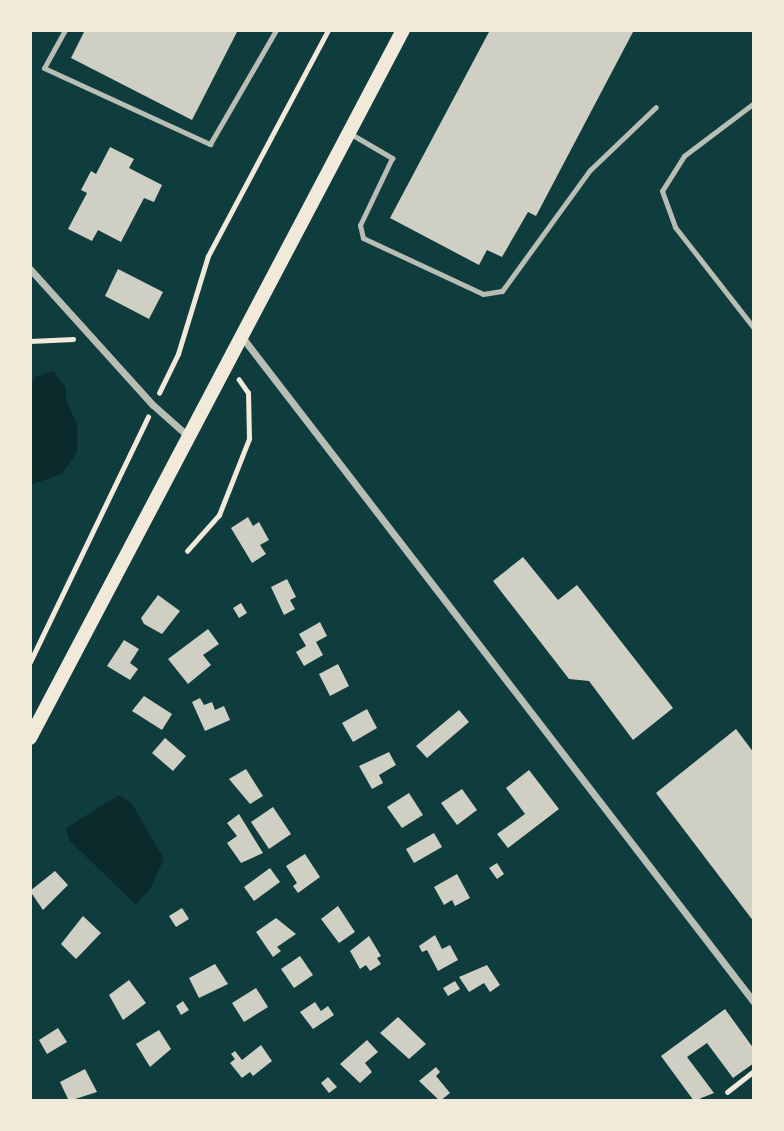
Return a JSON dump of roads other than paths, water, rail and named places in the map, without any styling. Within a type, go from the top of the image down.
[{"type":"main road","points":[[30,737],[402,30]]},
{"type":"street","points":[[30,269],[153,405],[189,437]]},
{"type":"street","points":[[242,337],[754,1002]]},
{"type":"lane","points":[[65,30],[44,68],[210,144],[276,30]]},
{"type":"lane","points":[[754,103],[684,156],[662,191],[675,227],[754,328]]},
{"type":"lane","points":[[349,132],[392,158],[360,225],[363,238],[483,294],[502,290],[590,170],[656,107]]},
{"type":"water","points":[[54,371],[66,388],[66,400],[77,424],[77,452],[62,474],[30,485],[30,386],[35,377]]},
{"type":"water","points":[[119,795],[132,804],[164,859],[150,889],[136,905],[69,840],[66,828]]}]
